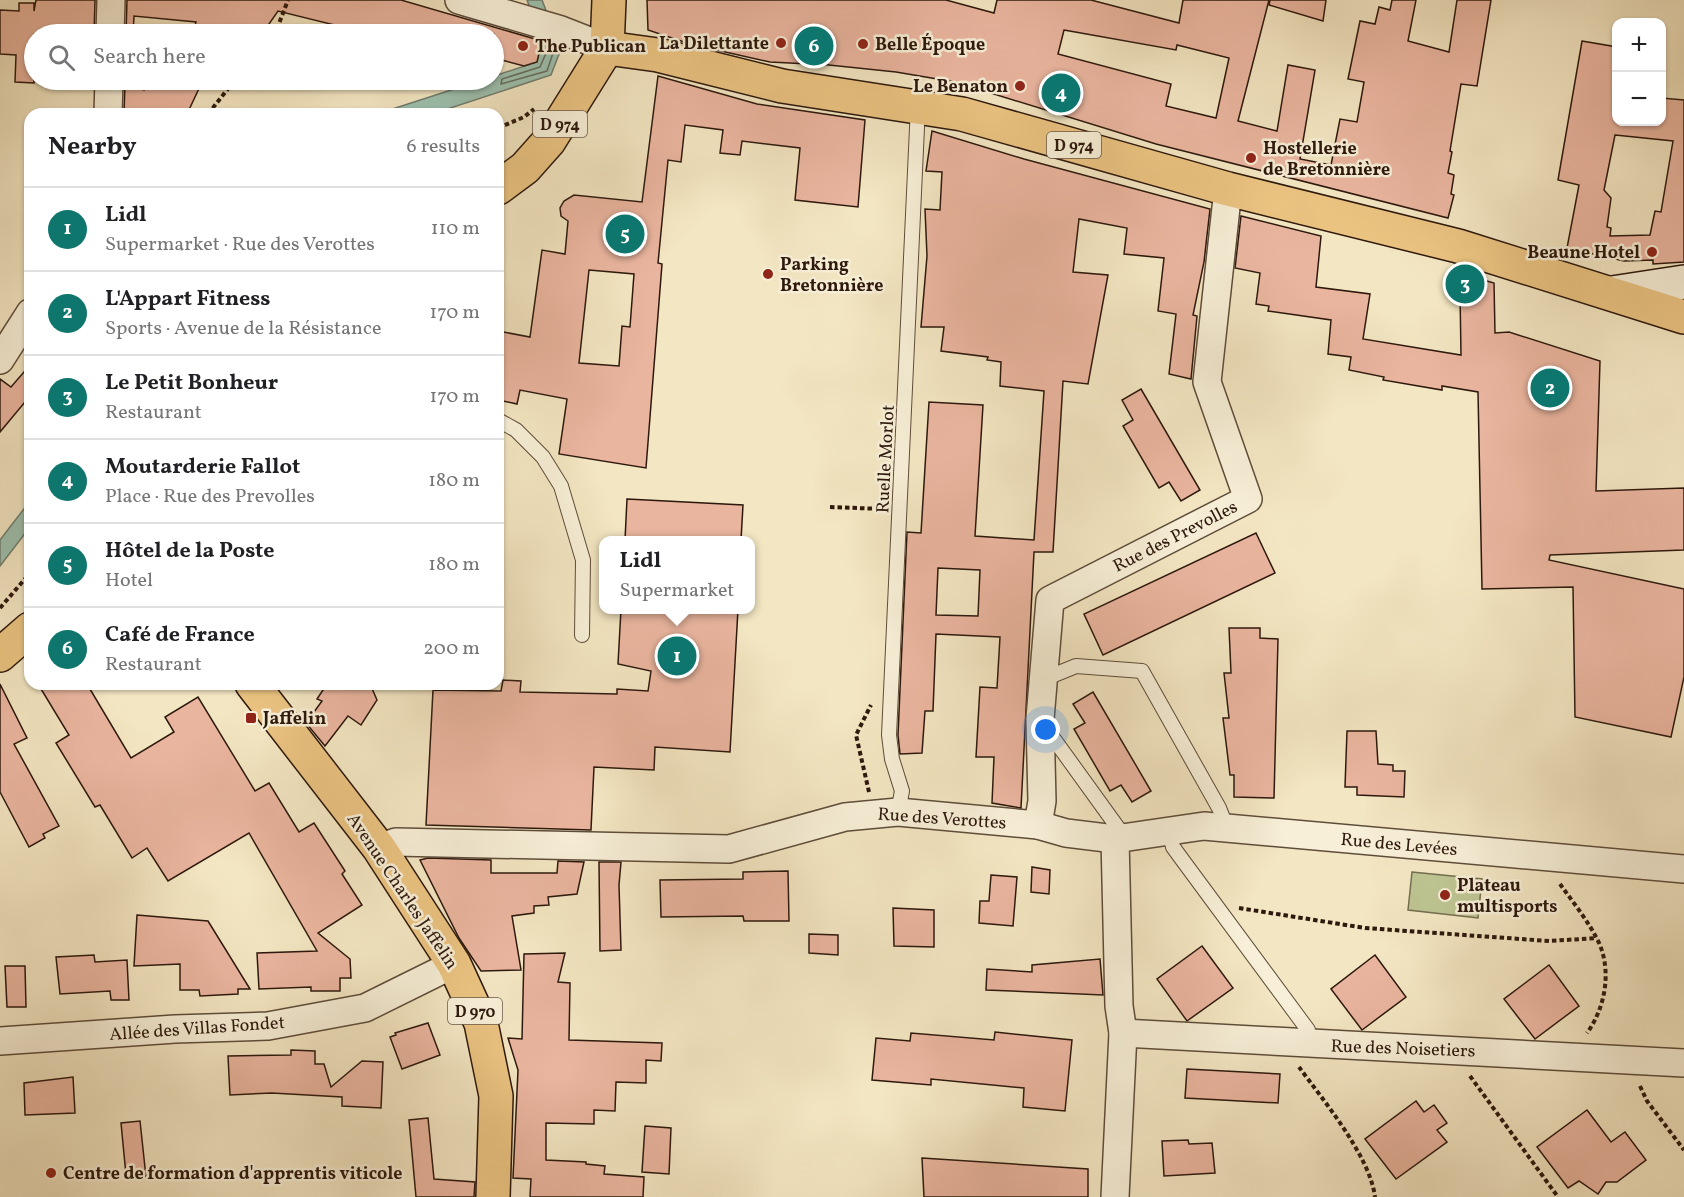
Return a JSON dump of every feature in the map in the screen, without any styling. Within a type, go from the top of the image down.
[{"type":"main road","points":[[607,48],[609,0]]},
{"type":"main road","name":"D 974","points":[[504,184],[525,168],[549,141],[607,48],[658,56],[782,86],[962,114],[1228,189],[1458,246],[1684,317]]},
{"type":"main road","points":[[1612,293],[1684,282]]},
{"type":"main road","points":[[0,655],[24,634]]},
{"type":"main road","name":"Avenue Charles Jaffelin","points":[[257,690],[379,848],[454,964],[481,1023],[496,1096],[493,1197]]},
{"type":"street","points":[[110,24],[111,0]]},
{"type":"street","points":[[459,0],[561,30],[607,48]]},
{"type":"street","points":[[108,108],[109,90]]},
{"type":"street","name":"Rue des Prevolles","points":[[1038,825],[1042,801],[1040,719],[1050,600],[1248,499],[1207,382],[1228,189]]},
{"type":"street","points":[[0,360],[24,322]]},
{"type":"street","name":"Rue des Verottes","points":[[379,848],[396,842],[729,849],[845,817],[898,812],[1038,825],[1066,833],[1120,839]]},
{"type":"street","name":"Rue des Levées","points":[[1120,839],[1204,826],[1684,869]]},
{"type":"street","points":[[1115,1197],[1123,1033],[1119,1006],[1120,839]]},
{"type":"street","name":"Allée des Villas Fondet","points":[[0,1041],[175,1029],[268,1026],[366,1008],[454,964]]},
{"type":"street","name":"Rue des Noisetiers","points":[[1123,1033],[1684,1063]]},
{"type":"lane","name":"Ruelle Morlot","points":[[898,812],[902,791],[892,759],[889,735],[918,106]]},
{"type":"lane","points":[[504,423],[516,430],[543,457],[561,486],[583,560],[582,635]]},
{"type":"lane","points":[[1044,679],[1076,666],[1142,671],[1219,808],[1227,828]]},
{"type":"lane","points":[[1040,719],[1120,839]]},
{"type":"lane","points":[[1170,833],[1173,847],[1308,1030],[1300,1044]]},
{"type":"path","points":[[279,24],[288,0]]},
{"type":"path","points":[[213,108],[228,90]]},
{"type":"path","points":[[504,125],[524,117],[537,106]]},
{"type":"path","points":[[830,507],[886,509]]},
{"type":"path","points":[[0,608],[24,580]]},
{"type":"path","points":[[1551,858],[1555,878],[1597,938],[1604,961],[1605,991],[1596,1020],[1585,1037],[1580,1056]]},
{"type":"path","points":[[1218,908],[1243,908],[1365,928],[1549,941],[1597,938]]},
{"type":"path","points":[[1300,1044],[1291,1056],[1350,1139],[1373,1185],[1375,1197]]},
{"type":"path","points":[[1462,1050],[1464,1068],[1558,1197]]},
{"type":"path","points":[[1637,1060],[1638,1082],[1647,1101],[1684,1150]]},
{"type":"shaded area","name":"Plateau multisports","points":[[1412,872],[1482,879],[1478,918],[1408,910]]},
{"type":"water","points":[[527,0],[542,0],[561,49],[551,75],[450,108],[396,108],[451,90],[504,90],[504,73],[537,62],[542,40]]},
{"type":"water","points":[[24,509],[24,535],[0,566],[0,540]]},
{"type":"building","points":[[36,0],[95,0],[94,24],[24,24],[24,82],[15,82],[16,55],[0,54],[0,10],[19,11],[19,3],[34,3],[34,11]]},
{"type":"building","points":[[127,0],[401,0],[484,24],[331,24],[278,11],[269,24],[196,24],[196,22],[134,16],[134,24],[126,24]]},
{"type":"building","points":[[647,0],[946,0],[994,13],[997,0],[1091,0],[1179,23],[1183,0],[1269,0],[1238,121],[1277,131],[1288,65],[1315,70],[1300,159],[1331,165],[1340,119],[1357,122],[1364,82],[1348,79],[1360,21],[1375,24],[1379,7],[1390,10],[1392,0],[1416,0],[1408,41],[1449,52],[1457,0],[1491,0],[1477,86],[1461,84],[1450,151],[1452,152],[1448,173],[1454,175],[1451,194],[1454,195],[1448,218],[1156,144],[955,82],[896,72],[770,62],[690,44],[648,30]],"holes":[[[1064,30],[1176,50],[1177,45],[1229,58],[1216,118],[1166,106],[1171,84],[1058,54]]]},
{"type":"building","points":[[1270,0],[1326,0],[1323,21],[1269,5]]},
{"type":"building","points":[[504,30],[542,41],[537,62],[524,66],[504,61]]},
{"type":"building","points":[[1582,41],[1612,46],[1612,126],[1666,126],[1666,98],[1684,100],[1684,262],[1653,264],[1653,260],[1624,261],[1567,248],[1579,185],[1558,180]],"holes":[[[1615,135],[1673,141],[1661,212],[1655,211],[1650,235],[1610,236],[1611,228],[1607,227],[1611,198],[1604,190]]]},
{"type":"building","points":[[658,76],[757,104],[865,120],[858,207],[795,200],[800,148],[742,141],[740,155],[720,153],[723,130],[685,125],[681,162],[668,160],[658,263],[662,264],[646,468],[559,454],[567,399],[520,390],[517,404],[504,401],[504,332],[530,337],[542,250],[565,254],[568,221],[561,216],[560,208],[564,201],[574,195],[642,202]],"holes":[[[589,270],[634,274],[630,327],[622,326],[619,366],[579,363]]]},
{"type":"building","points":[[125,90],[198,90],[190,108],[124,108]]},
{"type":"building","points":[[932,131],[1024,159],[1210,209],[1204,262],[1193,315],[1197,316],[1191,379],[1169,374],[1176,314],[1158,311],[1164,258],[1124,254],[1127,228],[1079,219],[1073,272],[1108,275],[1088,384],[1063,381],[1053,552],[1034,552],[1021,808],[992,803],[994,757],[976,757],[980,687],[997,688],[1000,637],[936,634],[933,711],[925,711],[922,753],[900,754],[898,735],[907,532],[921,533],[929,402],[983,405],[975,536],[1034,540],[1044,391],[1000,386],[1001,362],[987,360],[988,357],[941,351],[944,327],[921,327],[927,256],[925,209],[940,210],[942,172],[926,171]],"holes":[[[938,568],[980,570],[978,616],[936,615]]]},
{"type":"building","points":[[1241,216],[1321,236],[1316,287],[1370,294],[1363,339],[1461,355],[1460,292],[1455,290],[1459,273],[1494,283],[1495,333],[1509,332],[1600,361],[1596,491],[1684,488],[1684,550],[1550,555],[1549,560],[1684,589],[1684,677],[1671,737],[1575,717],[1573,587],[1482,589],[1478,392],[1442,386],[1442,390],[1383,380],[1384,377],[1349,370],[1351,357],[1328,354],[1331,320],[1268,311],[1269,306],[1256,304],[1260,273],[1235,268]]},
{"type":"building","points":[[24,372],[24,403],[0,432],[0,379],[11,387]]},
{"type":"building","points":[[1141,389],[1200,490],[1181,501],[1169,482],[1159,488],[1123,426],[1133,420],[1122,400]]},
{"type":"building","points":[[627,499],[743,505],[741,536],[625,536]]},
{"type":"building","points":[[1256,533],[1275,573],[1103,655],[1084,614]]},
{"type":"building","points":[[621,614],[738,614],[730,752],[655,747],[654,770],[594,767],[591,830],[426,825],[433,690],[501,691],[504,690],[504,680],[521,681],[520,692],[617,694],[617,689],[648,691],[651,671],[618,664]]},
{"type":"building","points":[[1229,628],[1260,628],[1260,638],[1278,639],[1274,798],[1234,797],[1234,775],[1230,775],[1223,718],[1229,718],[1224,673],[1231,673]]},
{"type":"building","points":[[0,684],[27,738],[14,744],[59,826],[43,834],[45,838],[29,847],[0,792]]},
{"type":"building","points":[[42,690],[91,690],[131,758],[174,732],[165,717],[198,697],[255,791],[269,783],[299,832],[314,823],[345,871],[342,874],[362,905],[318,933],[350,959],[351,978],[340,978],[340,991],[311,991],[311,987],[259,989],[257,953],[317,951],[249,833],[168,881],[147,848],[132,858],[100,805],[95,807],[56,743],[69,735]]},
{"type":"building","points":[[323,690],[373,690],[377,700],[361,725],[348,716],[325,746],[306,723],[322,701],[317,699]]},
{"type":"building","points":[[1093,692],[1151,791],[1132,802],[1121,785],[1110,791],[1074,729],[1085,723],[1073,704]]},
{"type":"building","points":[[1347,731],[1376,731],[1378,764],[1393,765],[1393,771],[1405,771],[1404,797],[1357,795],[1357,787],[1345,787]]},
{"type":"building","points":[[428,858],[491,860],[491,873],[557,873],[558,861],[584,862],[577,894],[548,897],[549,905],[534,906],[534,913],[512,916],[521,970],[481,971],[459,938],[420,860]]},
{"type":"building","points":[[599,862],[621,862],[619,885],[621,950],[600,951]]},
{"type":"building","points":[[1032,867],[1050,870],[1049,894],[1031,892]]},
{"type":"building","points":[[788,871],[789,921],[744,921],[743,916],[661,917],[660,880],[743,879],[743,872]]},
{"type":"building","points":[[991,875],[1017,877],[1013,926],[979,923],[980,901],[989,901]]},
{"type":"building","points":[[893,908],[934,910],[934,947],[894,946]]},
{"type":"building","points":[[137,915],[208,921],[250,989],[238,989],[238,994],[200,996],[199,990],[180,990],[180,964],[134,966]]},
{"type":"building","points":[[809,934],[838,935],[838,955],[809,953]]},
{"type":"building","points":[[1202,946],[1233,988],[1187,1021],[1157,979]]},
{"type":"building","points":[[565,953],[558,982],[570,983],[569,1040],[662,1043],[661,1061],[646,1060],[646,1083],[616,1082],[615,1111],[594,1110],[594,1124],[546,1123],[546,1160],[586,1162],[586,1164],[605,1166],[604,1174],[644,1177],[643,1197],[530,1197],[531,1179],[513,1178],[518,1070],[508,1038],[522,1039],[524,954]]},
{"type":"building","points":[[94,955],[95,962],[127,960],[129,1000],[111,1000],[110,991],[60,994],[56,957]]},
{"type":"building","points":[[1375,955],[1406,997],[1362,1030],[1331,989]]},
{"type":"building","points":[[1100,959],[1103,995],[986,990],[987,969],[1032,972],[1032,965]]},
{"type":"building","points":[[1549,965],[1579,1006],[1535,1039],[1504,999]]},
{"type":"building","points":[[5,966],[25,966],[26,1007],[7,1007]]},
{"type":"building","points":[[428,1023],[440,1055],[402,1069],[390,1037],[396,1035],[395,1033]]},
{"type":"building","points":[[995,1032],[1072,1040],[1065,1111],[1023,1107],[1024,1088],[931,1079],[931,1085],[872,1080],[876,1038],[910,1041],[911,1033],[994,1040]]},
{"type":"building","points":[[291,1050],[315,1051],[315,1064],[324,1064],[331,1087],[362,1061],[383,1062],[381,1108],[342,1106],[342,1097],[272,1093],[230,1095],[228,1056],[291,1055]]},
{"type":"building","points":[[1187,1069],[1280,1074],[1278,1103],[1185,1098]]},
{"type":"building","points":[[73,1077],[75,1113],[25,1115],[24,1083]]},
{"type":"building","points":[[1416,1101],[1424,1112],[1434,1105],[1447,1123],[1437,1130],[1447,1142],[1396,1179],[1365,1139]]},
{"type":"building","points":[[1587,1110],[1611,1142],[1625,1132],[1646,1160],[1617,1182],[1606,1182],[1598,1194],[1579,1181],[1568,1188],[1537,1147]]},
{"type":"building","points":[[428,1118],[434,1179],[475,1182],[474,1197],[416,1197],[409,1120]]},
{"type":"building","points":[[140,1121],[146,1177],[126,1175],[121,1123]]},
{"type":"building","points":[[645,1126],[671,1128],[669,1174],[642,1172]]},
{"type":"building","points":[[1188,1140],[1189,1144],[1212,1143],[1215,1173],[1164,1176],[1162,1141]]},
{"type":"building","points":[[922,1158],[1088,1169],[1088,1197],[924,1197]]},
{"type":"place","name":"La Dilettante","points":[[781,43]]},
{"type":"place","name":"Belle Époque","points":[[863,44]]},
{"type":"place","name":"The Publican","points":[[523,46]]},
{"type":"place","name":"Café de France","points":[[814,46]]},
{"type":"place","name":"Le Benaton","points":[[1020,86]]},
{"type":"place","name":"Moutarderie Fallot","points":[[1061,93]]},
{"type":"place","name":"Hostellerie de Bretonnière","points":[[1251,158]]},
{"type":"place","name":"Hôtel de la Poste","points":[[625,234]]},
{"type":"place","name":"Beaune Hotel","points":[[1652,252]]},
{"type":"place","name":"Parking Bretonnière","points":[[768,274]]},
{"type":"place","name":"Le Petit Bonheur","points":[[1465,284]]},
{"type":"place","name":"L'Appart Fitness","points":[[1550,388]]},
{"type":"place","name":"Lidl","points":[[677,656]]},
{"type":"place","name":"Jaffelin","points":[[251,718]]},
{"type":"place","name":"Plateau multisports","points":[[1445,895]]},
{"type":"place","name":"Centre de formation d'apprentis viticole","points":[[51,1173]]}]
